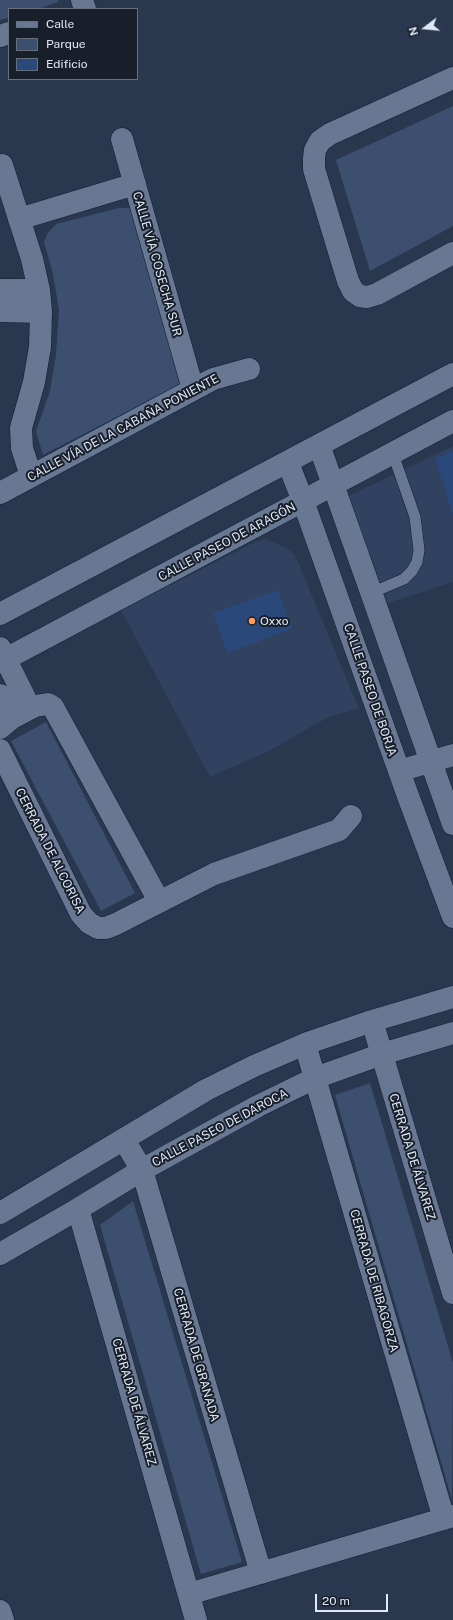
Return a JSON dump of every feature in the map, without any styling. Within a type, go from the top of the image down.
[{"type":"street","points":[[453,78],[330,134],[320,142],[315,150],[314,158],[314,169],[348,281],[353,291],[360,296],[367,297],[377,294],[453,253]]},
{"type":"street","name":"CALLE VÍA COSECHA SUR","points":[[122,139],[193,389]]},
{"type":"street","points":[[2,165],[32,259],[39,290],[41,312],[40,347],[35,375],[21,428],[22,448],[31,476]]},
{"type":"street","points":[[19,219],[135,184]]},
{"type":"street","points":[[0,290],[39,290]]},
{"type":"street","points":[[0,311],[41,312]]},
{"type":"street","name":"CALLE VÍA DE LA CABAÑA PONIENTE","points":[[0,493],[193,389],[214,379],[249,369]]},
{"type":"street","points":[[0,614],[288,463],[453,374]]},
{"type":"street","name":"CALLE PASEO DE ARAGÓN","points":[[2,656],[334,485],[453,421]]},
{"type":"street","points":[[319,446],[431,761],[447,784],[453,824]]},
{"type":"street","name":"CALLE PASEO DE BORJA","points":[[288,463],[453,917]]},
{"type":"street","points":[[2,656],[14,718]]},
{"type":"street","points":[[0,695],[14,718]]},
{"type":"street","points":[[14,718],[48,704],[58,714],[159,901]]},
{"type":"street","name":"CERRADA DE ALCORISA","points":[[0,750],[81,914],[89,923],[98,928],[106,928],[116,924],[214,874],[339,830],[351,816]]},
{"type":"street","points":[[399,771],[453,755]]},
{"type":"street","points":[[408,796],[447,784]]},
{"type":"street","points":[[0,1213],[206,1090],[254,1066],[305,1044],[372,1021],[453,997]]},
{"type":"street","name":"CERRADA DE ÁLVAREZ","points":[[372,1021],[453,1293]]},
{"type":"street","name":"CALLE PASEO DE DAROCA","points":[[2,1248],[78,1210],[142,1170],[258,1106],[315,1078],[382,1054],[453,1033]]},
{"type":"street","name":"CERRADA DE RIBAGORZA","points":[[305,1044],[448,1518]]},
{"type":"street","name":"CERRADA DE GRANADA","points":[[124,1140],[142,1170],[261,1573]]},
{"type":"street","name":"CERRADA DE ÁLVAREZ","points":[[78,1210],[196,1620]]},
{"type":"street","points":[[189,1594],[448,1518]]},
{"type":"street","points":[[0,1610],[3,1620]]},
{"type":"lane","points":[[371,592],[404,579],[412,572],[417,562],[419,550],[415,517],[393,454]]},
{"type":"shaded area","points":[[453,446],[453,582],[385,604],[349,496]]},
{"type":"shaded area","points":[[265,539],[286,548],[295,555],[359,709],[330,716],[265,753],[210,777],[121,610],[251,544]]},
{"type":"green space","points":[[0,0],[58,0],[58,2],[41,8],[8,8],[8,18],[0,20]]},
{"type":"green space","points":[[453,106],[453,226],[370,271],[336,160]]},
{"type":"green space","points":[[119,208],[132,208],[184,382],[43,455],[36,431],[50,391],[56,354],[59,310],[53,274],[44,242],[47,234],[56,224]]},
{"type":"green space","points":[[46,722],[135,893],[101,911],[11,741]]},
{"type":"green space","points":[[370,1083],[453,1363],[452,1500],[335,1095]]},
{"type":"green space","points":[[133,1201],[242,1562],[201,1574],[100,1225]]},
{"type":"building","points":[[453,451],[453,515],[435,459]]},
{"type":"building","name":"Oxxo","points":[[278,590],[292,629],[227,653],[213,613]]},
{"type":"place","name":"Oxxo","points":[[252,621]]}]
